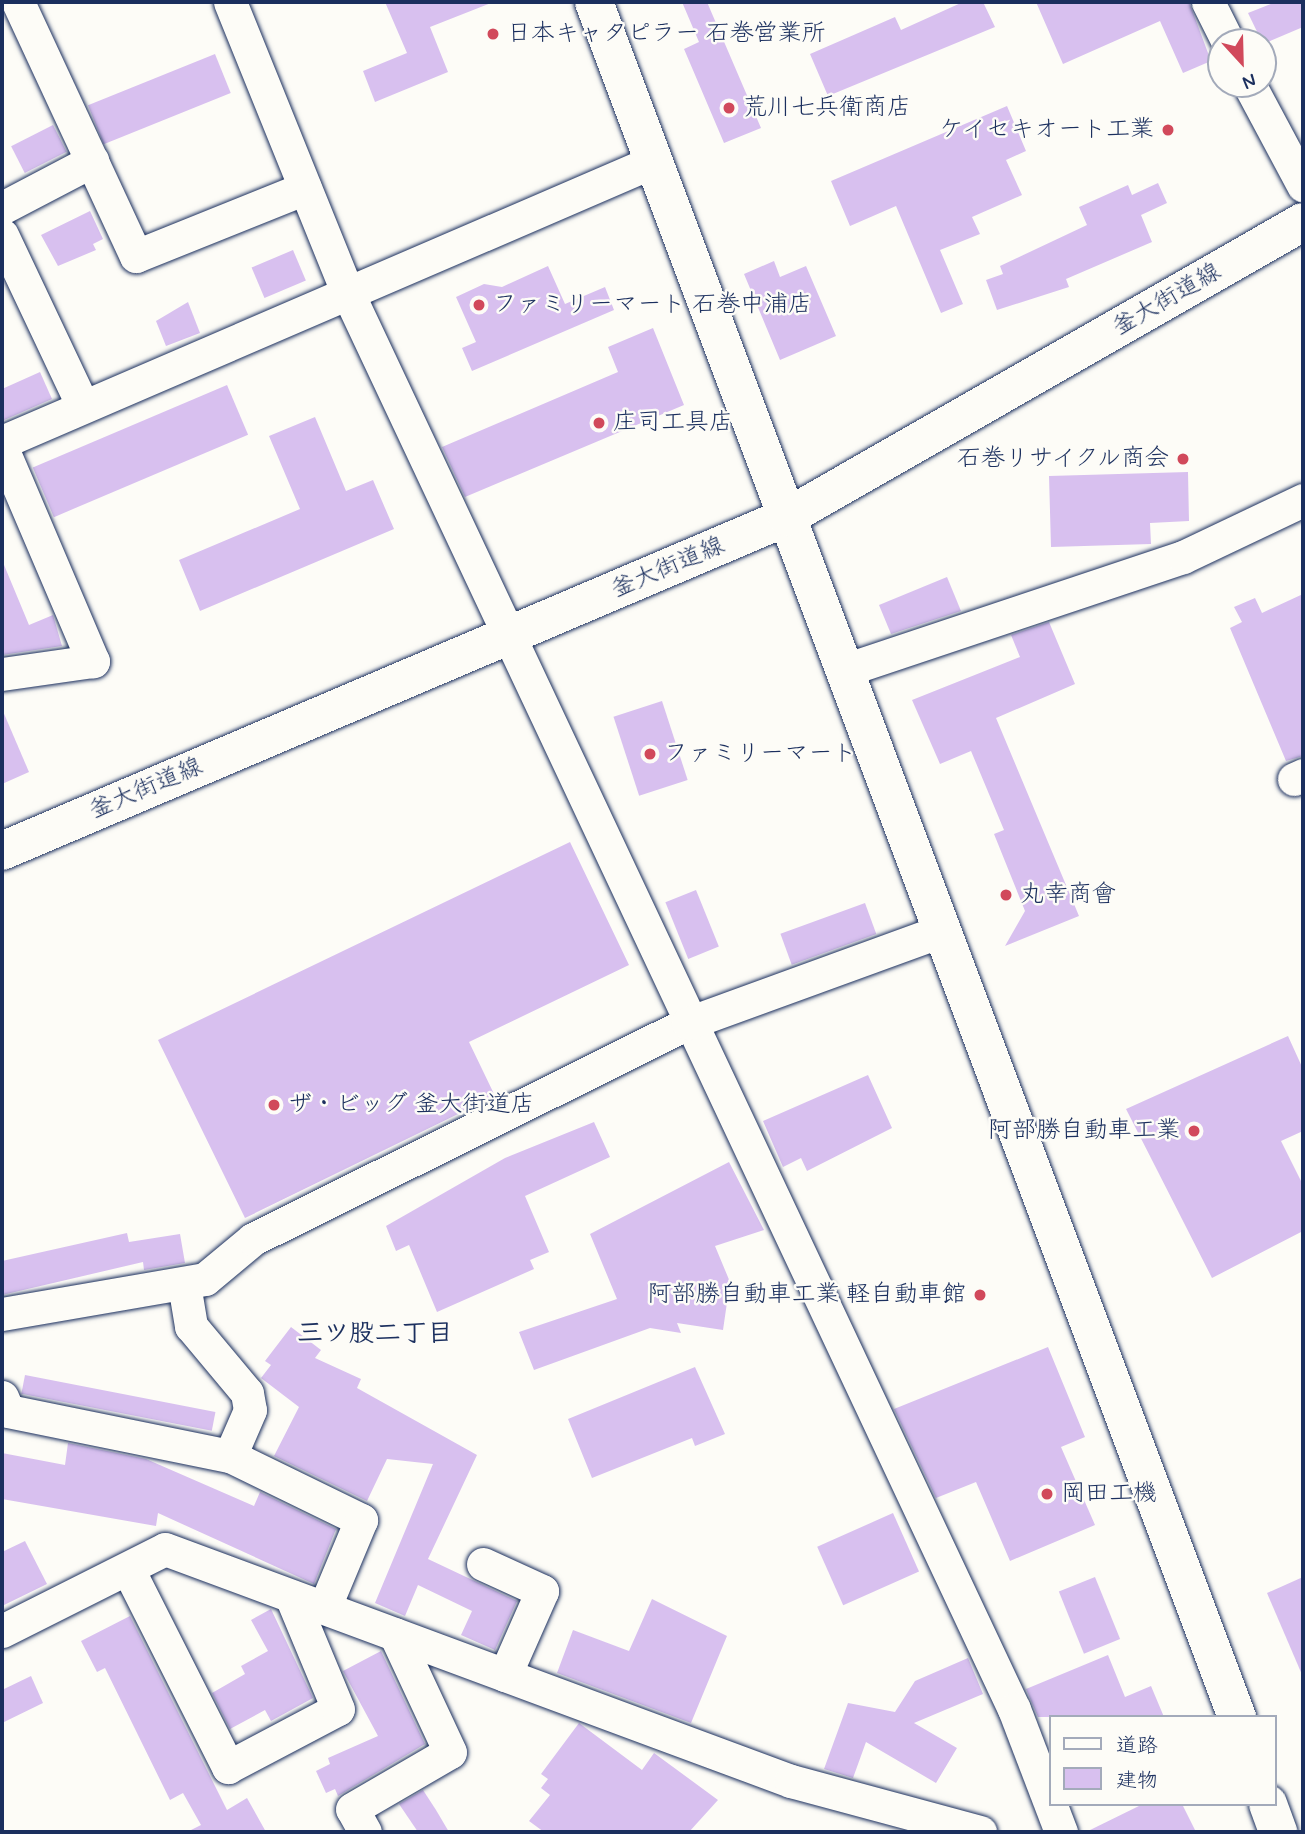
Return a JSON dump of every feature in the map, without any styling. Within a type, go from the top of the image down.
[{"type":"street","points":[[18,2],[136,256],[305,188]]},
{"type":"street","points":[[230,2],[346,289],[505,638],[1014,1709],[1050,1801]]},
{"type":"street","points":[[594,2],[1236,1715]]},
{"type":"street","points":[[1208,2],[1221,28]]},
{"type":"street","points":[[1256,98],[1303,185]]},
{"type":"street","points":[[2,208],[92,161]]},
{"type":"street","points":[[2,442],[346,289],[652,162]]},
{"type":"street","name":"釜大街道線","points":[[2,850],[787,517],[1303,222]]},
{"type":"street","points":[[2,235],[83,406]]},
{"type":"street","points":[[2,448],[93,661],[2,674]]},
{"type":"street","points":[[845,670],[1183,557],[1303,500]]},
{"type":"street","points":[[2,1314],[205,1279],[253,1239],[688,1023],[943,930]]},
{"type":"street","points":[[184,1284],[191,1326],[247,1393],[250,1410],[230,1456]]},
{"type":"street","points":[[2,1397],[8,1411],[230,1456],[361,1520],[325,1606]]},
{"type":"street","points":[[2,1631],[165,1549],[325,1606],[791,1781],[980,1832]]},
{"type":"street","points":[[483,1564],[542,1591],[505,1675]]},
{"type":"street","points":[[128,1569],[228,1767],[338,1709],[291,1596]]},
{"type":"street","points":[[365,1832],[352,1809],[450,1752],[395,1634]]},
{"type":"street","points":[[1052,1806],[1062,1832]]},
{"type":"street","points":[[1269,1806],[1278,1832]]},
{"type":"building","points":[[385,2],[491,3],[430,27],[448,72],[375,102],[363,71],[407,53]]},
{"type":"building","points":[[682,2],[707,2],[761,128],[724,143],[684,49],[699,42]]},
{"type":"building","points":[[963,2],[983,2],[995,27],[828,96],[810,54],[895,17],[901,30]]},
{"type":"building","points":[[1036,2],[1189,2],[1207,50],[1207,63],[1183,73],[1160,21],[1063,64]]},
{"type":"building","points":[[1276,2],[1303,2],[1303,27],[1277,38],[1277,28],[1255,28],[1248,13]]},
{"type":"building","points":[[215,54],[231,93],[104,144],[88,105]]},
{"type":"building","points":[[1007,106],[1026,151],[1006,160],[1022,195],[972,217],[980,234],[940,250],[963,304],[941,313],[896,206],[850,226],[831,181]]},
{"type":"building","points":[[53,125],[67,152],[25,173],[11,146]]},
{"type":"building","points":[[1158,183],[1167,203],[1141,215],[1152,242],[1066,279],[1069,287],[997,310],[986,280],[1003,274],[1000,266],[1087,225],[1079,207],[1128,185],[1132,195]]},
{"type":"building","points":[[90,211],[103,239],[93,244],[96,250],[58,266],[41,235]]},
{"type":"building","points":[[293,250],[306,280],[264,298],[252,268]]},
{"type":"building","points":[[774,261],[780,277],[806,266],[836,336],[780,360],[744,274]]},
{"type":"building","points":[[548,266],[565,304],[605,287],[614,310],[472,371],[462,348],[476,342],[456,297],[484,284],[502,287]]},
{"type":"building","points":[[188,302],[200,333],[166,346],[156,321]]},
{"type":"building","points":[[653,328],[684,405],[465,497],[442,447],[618,372],[608,347]]},
{"type":"building","points":[[40,372],[52,399],[2,421],[2,389]]},
{"type":"building","points":[[227,385],[248,435],[54,517],[33,467]]},
{"type":"building","points":[[315,417],[346,491],[373,480],[394,529],[200,611],[179,560],[300,509],[269,436]]},
{"type":"building","points":[[1188,472],[1189,521],[1150,523],[1151,544],[1051,547],[1049,476]]},
{"type":"building","points":[[2,560],[29,625],[53,615],[62,646],[2,655]]},
{"type":"building","points":[[947,577],[961,611],[891,634],[879,605]]},
{"type":"building","points":[[1303,594],[1303,756],[1286,761],[1230,628],[1242,622],[1234,607],[1255,598],[1262,613]]},
{"type":"building","points":[[1049,622],[1075,684],[996,718],[1079,916],[1005,946],[1025,911],[994,834],[1004,830],[971,751],[940,764],[912,700],[1020,657],[1011,635]]},
{"type":"building","points":[[662,701],[688,780],[639,796],[613,717]]},
{"type":"building","points":[[2,709],[29,772],[2,784]]},
{"type":"building","points":[[570,842],[629,965],[469,1042],[495,1096],[245,1218],[158,1040]]},
{"type":"building","points":[[696,890],[719,947],[688,959],[665,902]]},
{"type":"building","points":[[865,903],[876,934],[792,965],[780,934]]},
{"type":"building","points":[[1288,1036],[1303,1069],[1303,1131],[1281,1141],[1303,1185],[1303,1231],[1212,1278],[1126,1109]]},
{"type":"building","points":[[868,1075],[892,1128],[807,1171],[801,1158],[783,1167],[763,1121]]},
{"type":"building","points":[[594,1122],[610,1157],[525,1196],[549,1252],[530,1260],[534,1269],[437,1312],[409,1245],[396,1251],[386,1226],[505,1158]]},
{"type":"building","points":[[729,1162],[764,1230],[715,1246],[730,1282],[723,1330],[677,1323],[681,1333],[650,1328],[534,1370],[519,1332],[617,1299],[590,1234]]},
{"type":"building","points":[[127,1233],[129,1242],[180,1234],[185,1263],[144,1270],[143,1262],[2,1295],[2,1261]]},
{"type":"building","points":[[291,1327],[321,1350],[315,1358],[361,1379],[357,1388],[477,1455],[428,1559],[517,1601],[495,1650],[461,1635],[472,1611],[418,1585],[405,1616],[375,1603],[433,1464],[387,1459],[367,1501],[274,1456],[299,1407],[261,1378],[271,1365],[265,1361]]},
{"type":"building","points":[[1048,1347],[1085,1437],[1061,1447],[1095,1525],[1010,1561],[976,1482],[936,1498],[894,1409]]},
{"type":"building","points":[[695,1367],[725,1434],[695,1446],[692,1438],[592,1478],[568,1419]]},
{"type":"building","points":[[25,1375],[215,1412],[212,1431],[21,1394]]},
{"type":"building","points":[[68,1443],[146,1459],[254,1506],[260,1492],[336,1529],[314,1584],[158,1513],[156,1526],[2,1499],[2,1453],[65,1465]]},
{"type":"building","points":[[893,1513],[919,1571],[843,1605],[817,1547]]},
{"type":"building","points":[[25,1541],[47,1584],[2,1606],[2,1552]]},
{"type":"building","points":[[1095,1577],[1120,1639],[1084,1654],[1059,1592]]},
{"type":"building","points":[[1303,1577],[1303,1677],[1267,1593]]},
{"type":"building","points":[[652,1599],[727,1636],[691,1723],[557,1673],[573,1630],[629,1651]]},
{"type":"building","points":[[271,1609],[313,1698],[271,1721],[265,1710],[230,1729],[212,1693],[245,1674],[241,1666],[268,1651],[251,1620]]},
{"type":"building","points":[[130,1616],[227,1810],[247,1798],[266,1832],[187,1832],[201,1825],[183,1793],[170,1800],[105,1668],[97,1672],[81,1641]]},
{"type":"building","points":[[381,1651],[425,1744],[338,1796],[335,1789],[326,1793],[316,1771],[330,1764],[328,1758],[378,1736],[343,1671]]},
{"type":"building","points":[[1108,1655],[1125,1697],[1151,1686],[1163,1715],[1038,1717],[1026,1689]]},
{"type":"building","points":[[968,1658],[983,1694],[914,1723],[957,1748],[936,1783],[866,1742],[853,1778],[824,1769],[848,1703],[895,1712],[915,1681]]},
{"type":"building","points":[[31,1676],[43,1703],[2,1723],[2,1690]]},
{"type":"building","points":[[579,1723],[642,1770],[654,1753],[718,1800],[689,1832],[544,1832],[529,1821],[550,1795],[541,1788],[548,1779],[541,1774]]},
{"type":"building","points":[[423,1790],[449,1832],[418,1832],[399,1804]]},
{"type":"building","points":[[1139,1806],[1183,1806],[1196,1832],[1086,1832]]},
{"type":"place","name":"日本キャタピラー 石巻営業所","points":[[493,34]]},
{"type":"place","name":"荒川七兵衛商店","points":[[729,108]]},
{"type":"place","name":"ケイセキオート工業","points":[[1168,130]]},
{"type":"place","name":"ファミリーマート 石巻中浦店","points":[[479,305]]},
{"type":"place","name":"庄司工具店","points":[[599,423]]},
{"type":"place","name":"石巻リサイクル商会","points":[[1183,459]]},
{"type":"place","name":"ファミリーマート","points":[[650,754]]},
{"type":"place","name":"丸幸商會","points":[[1006,895]]},
{"type":"place","name":"ザ・ビッグ 釜大街道店","points":[[274,1105]]},
{"type":"place","name":"阿部勝自動車工業","points":[[1194,1131]]},
{"type":"place","name":"阿部勝自動車工業 軽自動車館","points":[[980,1295]]},
{"type":"place","name":"岡田工機","points":[[1047,1494]]},
{"type":"district","name":"三ツ股二丁目","points":[[375,1335]]}]
